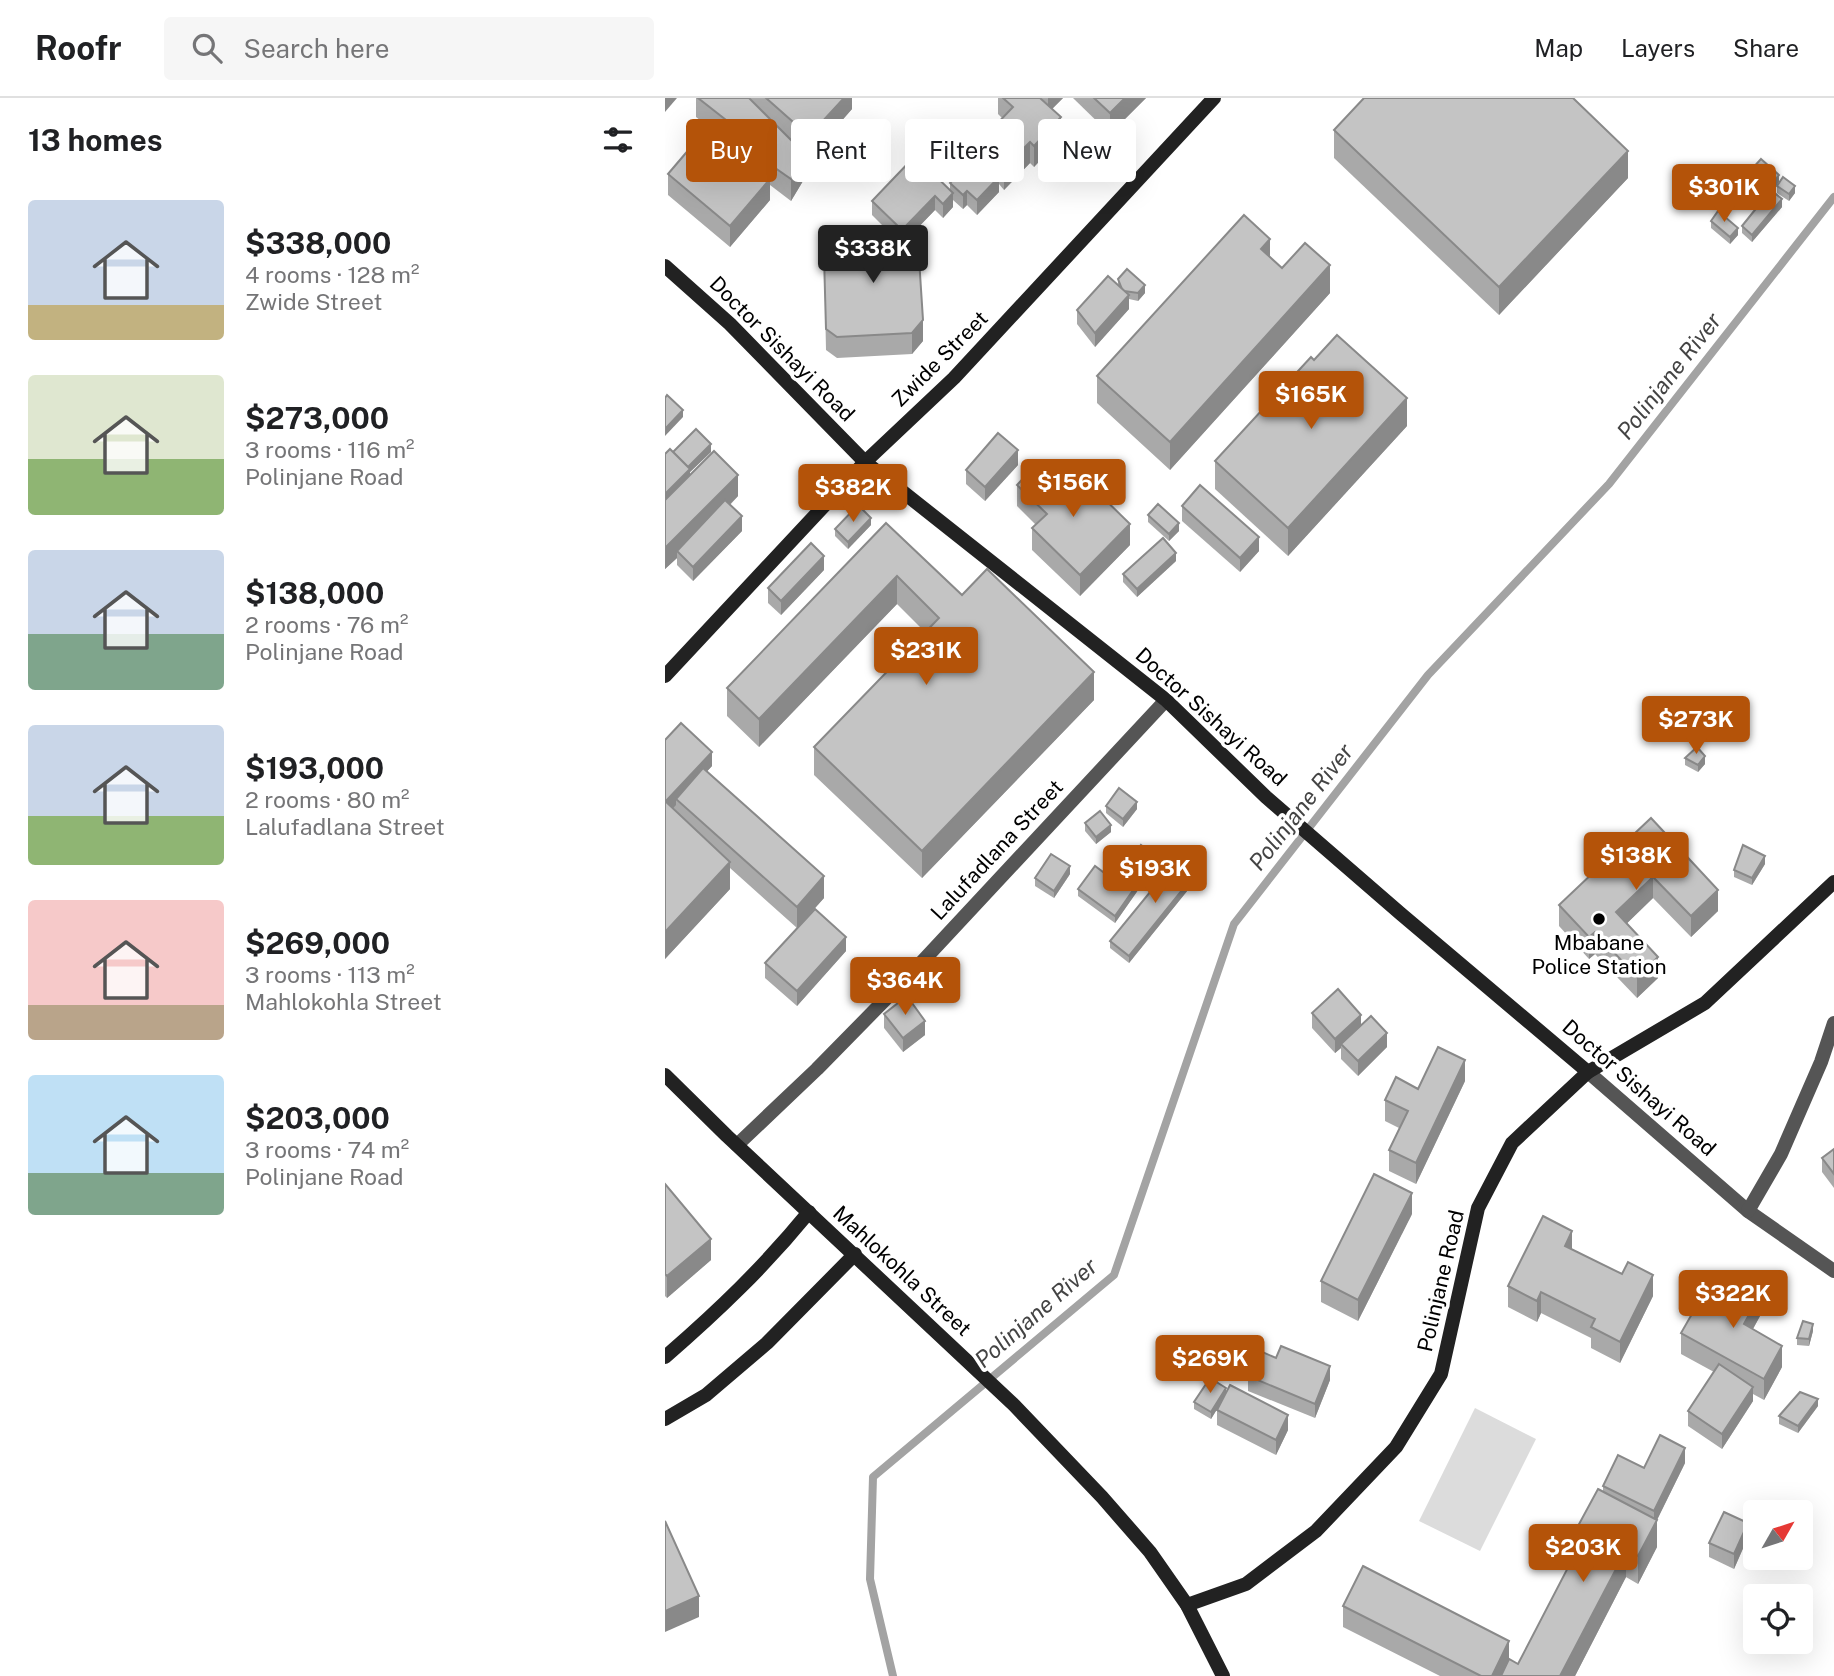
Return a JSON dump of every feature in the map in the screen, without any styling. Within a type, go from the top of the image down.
[{"type":"street","name":"Zwide Street","points":[[665,676],[865,462],[954,378],[1214,98]]},
{"type":"street","name":"Doctor Sishayi Road","points":[[665,266],[730,324],[865,462],[1166,700],[1266,797],[1748,1210],[1834,1270]]},
{"type":"street","name":"Lalufadlana Street","points":[[737,1145],[817,1069],[920,964],[1166,700]]},
{"type":"street","name":"Polinjane Road","points":[[1187,1605],[1246,1584],[1316,1531],[1397,1447],[1441,1374],[1478,1208],[1512,1143],[1588,1072],[1705,1003],[1834,881]]},
{"type":"street","points":[[1748,1210],[1781,1154],[1821,1062],[1834,1023]]},
{"type":"street","name":"Mahlokohla Street","points":[[665,1075],[1014,1405],[1102,1497],[1150,1552],[1187,1605],[1223,1676]]},
{"type":"street","points":[[665,1357],[726,1303],[777,1252],[809,1212]]},
{"type":"street","points":[[665,1419],[706,1395],[767,1343],[855,1254]]},
{"type":"shaded area","points":[[1475,1408],[1536,1439],[1480,1551],[1419,1521]]},
{"type":"building","points":[[698,98],[749,98],[770,119],[725,119]]},
{"type":"building","points":[[766,98],[844,98],[825,119],[791,120]]},
{"type":"building","points":[[1003,98],[1040,98],[1061,117],[1038,119],[1038,142],[1034,146],[1030,142],[1024,148],[1024,119],[1002,119],[1013,107]]},
{"type":"building","points":[[1094,98],[1125,98],[1110,113]]},
{"type":"building","points":[[1364,98],[1573,98],[1628,151],[1499,287],[1334,130]]},
{"type":"building","points":[[777,126],[791,140],[791,179],[777,169]]},
{"type":"building","points":[[686,153],[686,182],[767,182],[730,226],[668,174]]},
{"type":"building","points":[[1761,159],[1779,175],[1771,185],[1752,169]]},
{"type":"building","points":[[905,166],[905,182],[942,182],[953,193],[943,204],[935,196],[902,230],[872,201]]},
{"type":"building","points":[[1783,177],[1795,186],[1789,194],[1777,186]]},
{"type":"building","points":[[994,182],[977,200],[967,191],[963,195],[950,183]]},
{"type":"building","points":[[1771,190],[1782,199],[1752,235],[1742,226]]},
{"type":"building","points":[[1718,211],[1738,228],[1730,237],[1711,221]]},
{"type":"building","points":[[1244,215],[1270,239],[1261,249],[1282,268],[1305,243],[1330,265],[1170,442],[1097,376]]},
{"type":"building","points":[[907,234],[918,243],[923,320],[912,333],[837,337],[826,329],[824,256],[832,236]]},
{"type":"building","points":[[1127,269],[1145,285],[1138,293],[1122,289],[1118,279]]},
{"type":"building","points":[[1108,276],[1129,295],[1095,333],[1077,310]]},
{"type":"building","points":[[1337,335],[1407,398],[1288,528],[1215,461],[1311,357],[1314,360]]},
{"type":"building","points":[[667,395],[683,410],[665,429],[665,398]]},
{"type":"building","points":[[696,429],[711,444],[688,467],[673,452]]},
{"type":"building","points":[[998,433],[1018,450],[985,487],[966,470]]},
{"type":"building","points":[[670,449],[690,469],[665,494],[665,454]]},
{"type":"building","points":[[714,451],[738,475],[665,548],[665,500]]},
{"type":"building","points":[[1038,463],[1073,497],[1087,482],[1130,524],[1080,575],[1032,528],[1047,514],[1017,485]]},
{"type":"building","points":[[1200,485],[1259,537],[1240,558],[1182,506]]},
{"type":"building","points":[[725,500],[742,516],[693,567],[677,551]]},
{"type":"building","points":[[1158,504],[1179,523],[1169,534],[1148,515]]},
{"type":"building","points":[[858,505],[871,518],[848,542],[835,529]]},
{"type":"building","points":[[886,523],[962,595],[987,569],[1094,672],[922,851],[814,747],[939,618],[897,576],[759,719],[727,688]]},
{"type":"building","points":[[1163,538],[1176,553],[1137,589],[1123,574]]},
{"type":"building","points":[[811,543],[824,556],[781,601],[768,588]]},
{"type":"building","points":[[681,723],[712,752],[665,802],[665,740]]},
{"type":"building","points":[[1697,747],[1705,756],[1698,765],[1685,758]]},
{"type":"building","points":[[703,768],[824,876],[797,907],[676,799]]},
{"type":"building","points":[[1119,788],[1137,802],[1123,819],[1106,806]]},
{"type":"building","points":[[665,801],[730,862],[665,932]]},
{"type":"building","points":[[1100,811],[1111,825],[1096,837],[1085,823]]},
{"type":"building","points":[[1651,818],[1718,890],[1691,916],[1653,877],[1616,912],[1658,957],[1637,977],[1595,932],[1589,937],[1559,905]]},
{"type":"building","points":[[1141,845],[1157,856],[1115,916],[1078,889],[1095,866],[1115,881]]},
{"type":"building","points":[[1743,845],[1765,856],[1752,878],[1734,870]]},
{"type":"building","points":[[1182,853],[1200,868],[1129,956],[1110,941]]},
{"type":"building","points":[[1051,854],[1070,866],[1054,891],[1035,878]]},
{"type":"building","points":[[815,909],[846,937],[797,991],[765,963]]},
{"type":"building","points":[[1338,989],[1361,1015],[1335,1039],[1312,1013]]},
{"type":"building","points":[[907,996],[925,1021],[903,1038],[884,1014]]},
{"type":"building","points":[[1371,1016],[1387,1033],[1358,1061],[1341,1044]]},
{"type":"building","points":[[1438,1047],[1465,1060],[1416,1163],[1389,1150],[1408,1111],[1385,1100],[1396,1077],[1418,1089]]},
{"type":"building","points":[[1834,1149],[1834,1174],[1822,1158]]},
{"type":"building","points":[[1374,1174],[1412,1193],[1358,1300],[1321,1281]]},
{"type":"building","points":[[665,1184],[711,1239],[667,1276],[665,1274]]},
{"type":"building","points":[[1543,1216],[1572,1231],[1565,1246],[1622,1274],[1628,1262],[1653,1275],[1620,1342],[1591,1327],[1595,1319],[1541,1292],[1537,1301],[1508,1286]]},
{"type":"building","points":[[1731,1279],[1760,1295],[1744,1324],[1782,1346],[1764,1379],[1681,1333],[1700,1300],[1715,1308]]},
{"type":"building","points":[[1803,1321],[1813,1324],[1809,1339],[1797,1338]]},
{"type":"building","points":[[1281,1346],[1330,1366],[1315,1404],[1248,1376],[1258,1350],[1276,1358]]},
{"type":"building","points":[[1719,1364],[1753,1387],[1722,1434],[1688,1411]]},
{"type":"building","points":[[1210,1378],[1226,1388],[1211,1412],[1194,1402]]},
{"type":"building","points":[[1230,1385],[1288,1415],[1276,1440],[1217,1410]]},
{"type":"building","points":[[1800,1392],[1818,1399],[1798,1426],[1779,1416]]},
{"type":"building","points":[[1660,1435],[1685,1448],[1654,1511],[1603,1486],[1618,1455],[1644,1468]]},
{"type":"building","points":[[1598,1489],[1657,1520],[1638,1556],[1626,1550],[1560,1676],[1501,1676],[1509,1659],[1518,1664],[1587,1531],[1578,1526]]},
{"type":"building","points":[[1724,1512],[1743,1521],[1743,1534],[1734,1554],[1709,1543]]},
{"type":"building","points":[[665,1521],[699,1596],[665,1611]]},
{"type":"building","points":[[1363,1566],[1509,1641],[1492,1676],[1481,1676],[1343,1606]]},
{"type":"waterway","name":"Polinjane River","points":[[893,1676],[870,1579],[873,1477],[1114,1275],[1234,924],[1428,675],[1609,484],[1834,197]]},
{"type":"place","name":"Mbabane Police Station","points":[[1599,919]]}]
